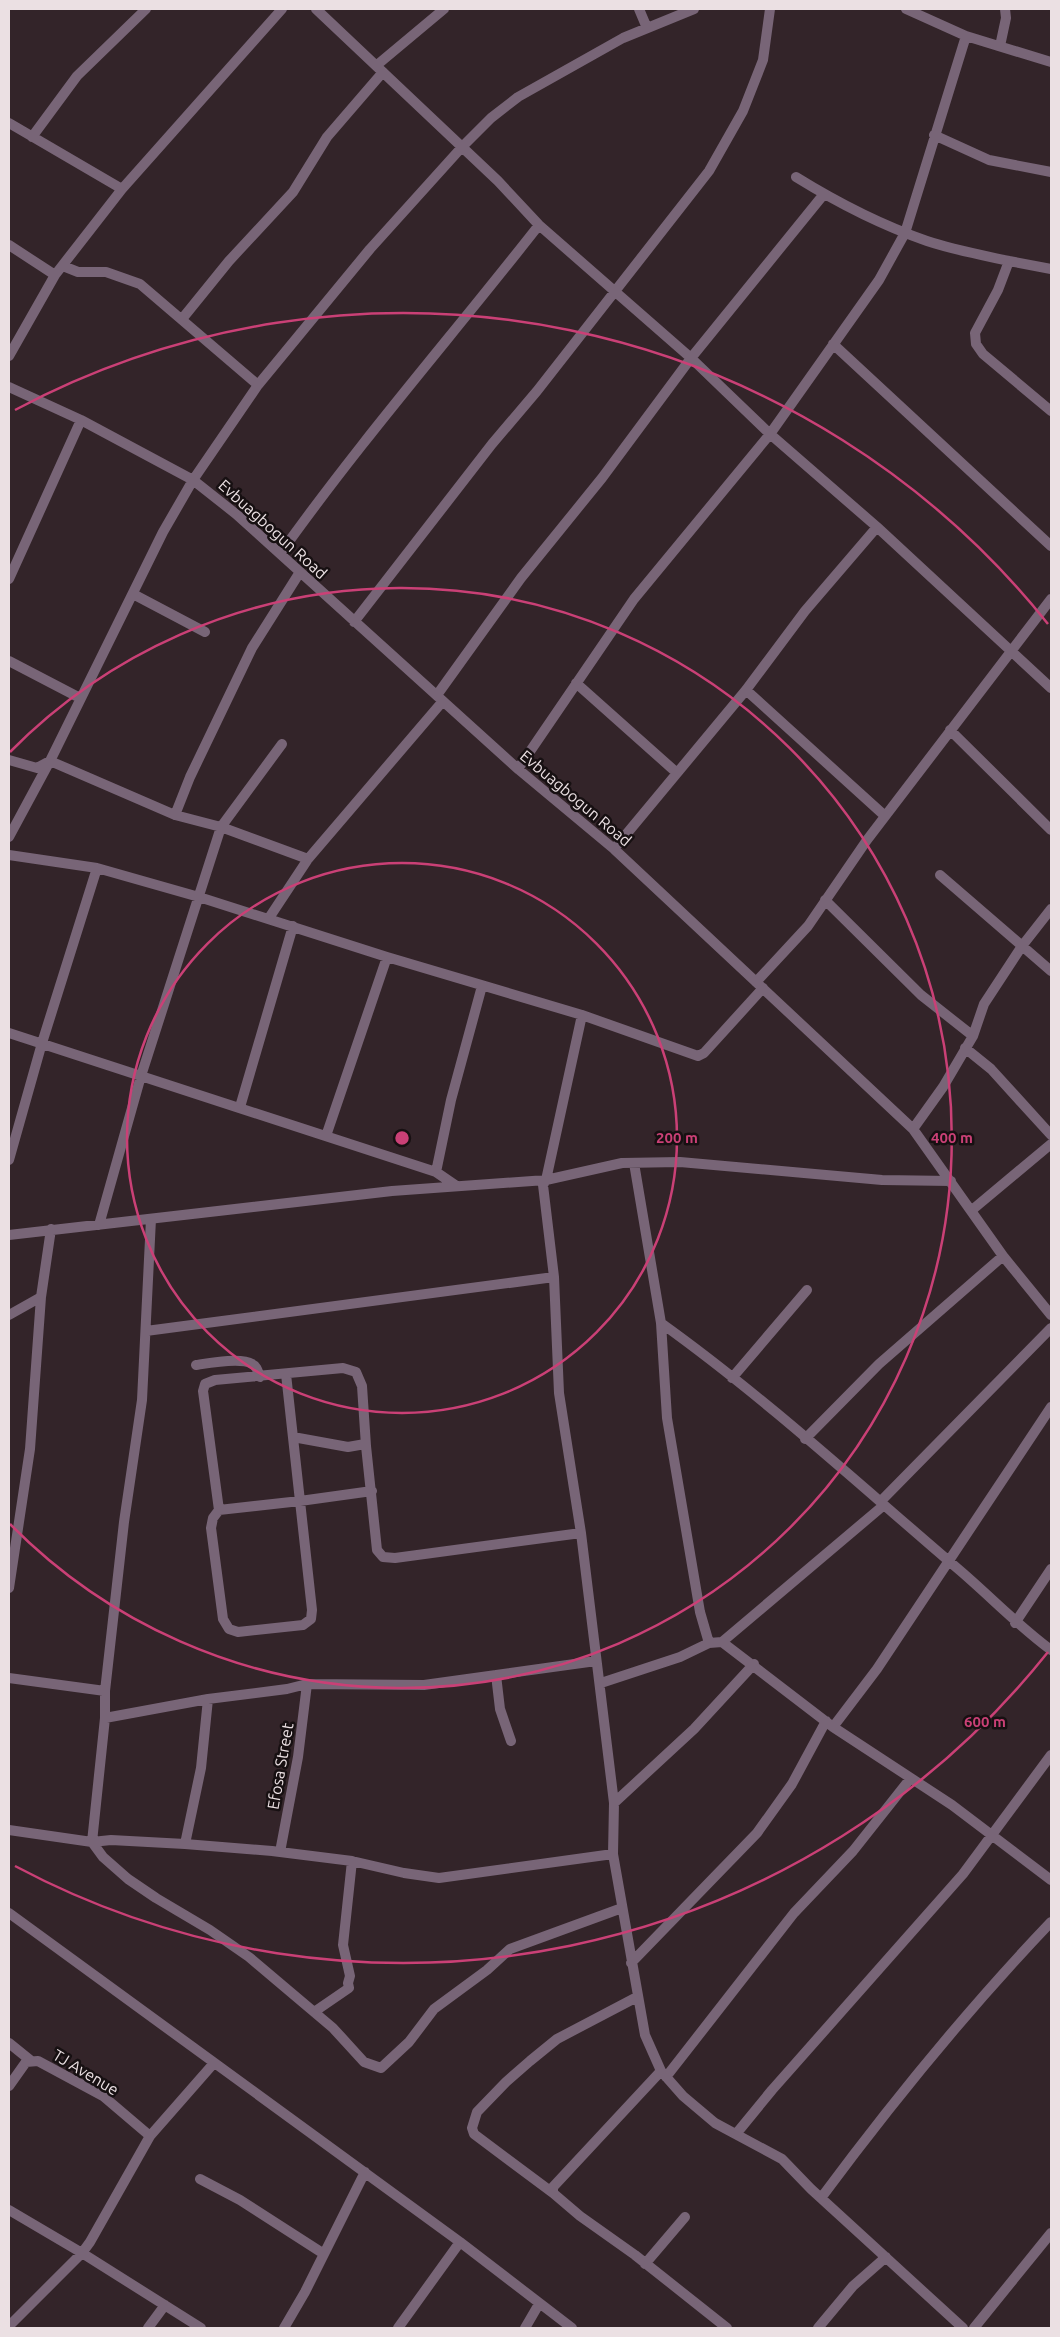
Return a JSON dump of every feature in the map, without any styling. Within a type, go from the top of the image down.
[{"type":"street","points":[[32,137],[77,76],[146,9]]},
{"type":"street","points":[[9,356],[55,275],[122,190],[282,9]]},
{"type":"street","points":[[316,9],[462,147],[539,225],[691,358],[770,434],[877,527],[1051,688]]},
{"type":"street","points":[[182,319],[229,261],[293,192],[327,137],[380,69],[444,9]]},
{"type":"street","points":[[639,9],[647,28]]},
{"type":"street","points":[[9,837],[50,761],[163,532],[193,480],[258,385],[370,249],[462,147],[491,118],[518,97],[583,58],[623,38],[694,9]]},
{"type":"street","points":[[354,622],[492,444],[538,391],[616,292],[709,171],[744,111],[763,60],[770,9]]},
{"type":"street","points":[[906,9],[966,36],[1051,62]]},
{"type":"street","points":[[1000,46],[1006,18],[1005,9]]},
{"type":"street","points":[[518,769],[634,599],[770,434],[879,280],[905,233],[966,36]]},
{"type":"street","points":[[9,123],[122,190]]},
{"type":"street","points":[[934,135],[989,160],[1051,172]]},
{"type":"street","points":[[796,177],[848,208],[905,233],[930,242],[1051,269]]},
{"type":"street","points":[[269,918],[308,859],[440,698],[521,578],[602,478],[691,358],[824,194]]},
{"type":"street","points":[[280,554],[331,482],[473,309],[539,225]]},
{"type":"street","points":[[9,245],[55,275]]},
{"type":"street","points":[[1010,261],[998,290],[975,334],[976,344],[983,354],[1051,411]]},
{"type":"street","points":[[63,266],[78,272],[106,272],[140,284],[258,385]]},
{"type":"street","points":[[833,344],[1051,546]]},
{"type":"street","name":"Evbuagbogun Road","points":[[9,386],[81,420],[193,480],[236,514],[518,769],[614,849],[913,1129],[1003,1256],[1051,1315]]},
{"type":"street","points":[[9,579],[81,420]]},
{"type":"street","points":[[614,849],[746,690],[805,611],[877,527]]},
{"type":"street","points":[[175,815],[190,777],[252,648],[300,572]]},
{"type":"street","points":[[133,594],[205,632]]},
{"type":"street","points":[[9,855],[97,868],[199,897],[387,957],[582,1015],[698,1056],[704,1053],[808,926],[885,816],[1051,599]]},
{"type":"street","points":[[9,660],[80,698]]},
{"type":"street","points":[[576,683],[677,773]]},
{"type":"street","points":[[746,690],[885,816]]},
{"type":"street","points":[[950,730],[1051,830]]},
{"type":"street","points":[[99,1225],[141,1076],[221,827],[282,744]]},
{"type":"street","points":[[9,760],[37,768],[50,761]]},
{"type":"street","points":[[50,761],[175,815],[221,827],[308,859]]},
{"type":"street","points":[[9,1160],[42,1043],[97,868]]},
{"type":"street","points":[[940,875],[1051,971]]},
{"type":"street","points":[[826,900],[921,995],[972,1036]]},
{"type":"street","points":[[913,1129],[943,1087],[966,1048],[984,1004],[1022,946],[1051,909]]},
{"type":"street","points":[[240,1107],[293,926]]},
{"type":"street","points":[[326,1136],[387,957]]},
{"type":"street","points":[[436,1172],[451,1100],[482,986]]},
{"type":"street","points":[[582,1015],[546,1180],[542,1185],[554,1277],[559,1393],[581,1533],[596,1661],[601,1683],[614,1804],[613,1854],[644,2035],[664,2074],[683,2096],[715,2123],[782,2159],[821,2198],[964,2328]]},
{"type":"street","points":[[9,1032],[436,1172],[455,1185]]},
{"type":"street","points":[[966,1048],[991,1069],[1051,1135]]},
{"type":"street","points":[[972,1210],[1051,1144]]},
{"type":"street","points":[[9,1235],[455,1185],[546,1180],[622,1163],[680,1162],[882,1180],[951,1181]]},
{"type":"street","points":[[634,1163],[661,1323],[667,1418],[700,1612],[710,1643]]},
{"type":"street","points":[[151,1220],[142,1400],[124,1522],[105,1691],[105,1718],[92,1842],[103,1858],[128,1879],[226,1940],[333,2028],[364,2062],[381,2068],[409,2042],[434,2009],[487,1970],[510,1949],[622,1908]]},
{"type":"street","points":[[9,1588],[30,1450],[41,1297],[51,1229]]},
{"type":"street","points":[[805,1439],[879,1364],[1003,1256]]},
{"type":"street","points":[[146,1331],[554,1277]]},
{"type":"street","points":[[732,1378],[807,1290]]},
{"type":"street","points":[[9,1315],[41,1297]]},
{"type":"street","points":[[661,1323],[732,1378],[805,1439],[949,1561],[1015,1623],[1051,1650]]},
{"type":"street","points":[[601,1683],[680,1657],[710,1643],[722,1642],[882,1504],[1051,1328]]},
{"type":"street","points":[[196,1366],[234,1361],[251,1363],[256,1368],[260,1377]]},
{"type":"street","points":[[286,1374],[312,1610],[310,1619],[303,1624],[294,1626],[238,1632],[229,1629],[223,1619],[212,1528],[213,1518],[219,1510],[203,1391],[205,1384],[214,1380],[344,1368],[356,1372],[362,1386],[365,1444],[372,1491],[377,1550],[383,1557],[395,1558],[474,1549],[581,1533]]},
{"type":"street","points":[[631,1963],[757,1834],[792,1784],[830,1724],[876,1669],[1051,1407]]},
{"type":"street","points":[[293,1438],[348,1447],[365,1444]]},
{"type":"street","points":[[219,1510],[372,1491]]},
{"type":"street","points":[[1015,1623],[1051,1569]]},
{"type":"street","points":[[722,1642],[754,1664],[830,1724],[910,1779],[952,1805],[1051,1880]]},
{"type":"street","points":[[105,1718],[208,1699],[286,1689],[307,1684],[424,1685],[596,1661]]},
{"type":"street","points":[[614,1804],[694,1729],[754,1664]]},
{"type":"street","points":[[496,1675],[500,1709],[511,1741]]},
{"type":"street","points":[[9,1678],[105,1691]]},
{"type":"street","name":"Efosa Street","points":[[280,1852],[300,1748],[307,1684]]},
{"type":"street","points":[[185,1844],[201,1768],[208,1699]]},
{"type":"street","points":[[736,2134],[772,2090],[963,1874],[1051,1754]]},
{"type":"street","points":[[553,2193],[553,2187],[664,2074],[794,1913],[853,1851],[910,1779]]},
{"type":"street","points":[[9,1830],[92,1842],[111,1840],[280,1852],[352,1861],[404,1874],[439,1878],[613,1854]]},
{"type":"street","points":[[314,2012],[349,1988],[350,1976],[343,1945],[352,1861]]},
{"type":"street","points":[[9,1913],[460,2242],[572,2328]]},
{"type":"street","points":[[821,2198],[906,2086],[985,1991],[1051,1922]]},
{"type":"street","points":[[637,1996],[557,2039],[506,2082],[477,2112],[472,2128],[474,2134],[553,2193],[580,2216],[635,2254],[645,2264],[727,2328]]},
{"type":"street","points":[[9,2043],[30,2060]]},
{"type":"street","name":"TJ Avenue","points":[[9,2086],[20,2069],[30,2060],[38,2061],[103,2096],[150,2136]]},
{"type":"street","points":[[9,2326],[82,2253],[150,2136],[214,2063]]},
{"type":"street","points":[[284,2328],[365,2172]]},
{"type":"street","points":[[200,2179],[240,2200],[324,2254]]},
{"type":"street","points":[[9,2210],[82,2253],[201,2328]]},
{"type":"street","points":[[645,2264],[685,2217]]},
{"type":"street","points":[[974,2328],[1051,2233]]},
{"type":"street","points":[[398,2328],[460,2242]]},
{"type":"street","points":[[818,2328],[853,2286],[886,2257]]},
{"type":"street","points":[[525,2328],[539,2304]]},
{"type":"street","points":[[148,2328],[165,2305]]}]
